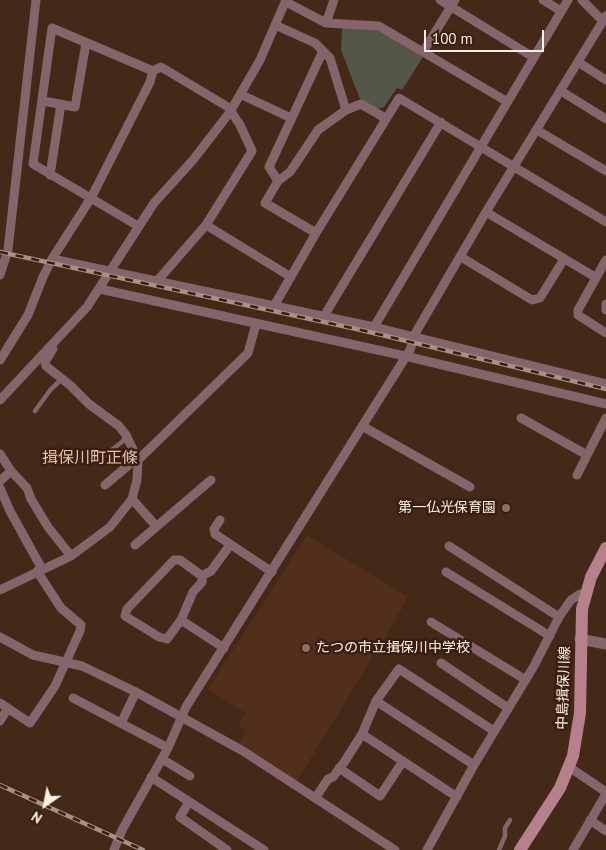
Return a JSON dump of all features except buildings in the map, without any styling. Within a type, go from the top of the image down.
[{"type":"main road","name":"中島揖保川線","points":[[520,850],[560,788],[578,737],[580,713],[580,639],[585,594],[591,577],[605,551]]},
{"type":"street","points":[[0,275],[8,250],[36,0]]},
{"type":"street","points":[[326,23],[334,0]]},
{"type":"street","points":[[440,0],[453,3],[533,57]]},
{"type":"street","points":[[543,0],[561,11]]},
{"type":"street","points":[[374,327],[506,101],[568,0]]},
{"type":"street","points":[[114,850],[122,830],[168,748],[181,716],[405,356],[414,336],[486,212],[605,18],[582,0]]},
{"type":"street","points":[[0,400],[55,342],[100,289],[154,203],[193,160],[230,112],[242,95],[286,1],[326,23],[379,26],[506,101]]},
{"type":"street","points":[[423,52],[453,3]]},
{"type":"street","points":[[275,26],[315,43],[330,58],[346,110]]},
{"type":"street","points":[[138,226],[33,164],[52,28],[153,71]]},
{"type":"street","points":[[43,101],[75,107],[86,43]]},
{"type":"street","points":[[278,181],[268,167],[323,50]]},
{"type":"street","points":[[578,62],[606,80]]},
{"type":"street","points":[[0,360],[28,316],[52,259],[91,198],[150,82],[153,71],[161,67],[228,107],[240,125],[252,151],[206,225],[158,280]]},
{"type":"street","points":[[561,91],[606,119]]},
{"type":"street","points":[[242,95],[290,118]]},
{"type":"street","points":[[274,306],[385,118],[399,98],[606,222]]},
{"type":"street","points":[[50,175],[61,104]]},
{"type":"street","points":[[316,233],[265,203],[278,181],[290,172],[318,130],[346,110],[361,104],[385,118]]},
{"type":"street","points":[[326,317],[327,311],[441,122]]},
{"type":"street","points":[[538,130],[606,171]]},
{"type":"street","points":[[486,212],[596,277]]},
{"type":"street","points":[[206,225],[291,277]]},
{"type":"street","points":[[461,257],[532,300],[540,298],[564,259]]},
{"type":"street","points":[[52,259],[158,280],[414,336],[606,384]]},
{"type":"street","points":[[606,260],[578,310],[578,315],[606,333]]},
{"type":"street","points":[[100,289],[405,356],[606,404]]},
{"type":"street","points":[[606,304],[604,307],[606,310]]},
{"type":"street","points":[[105,485],[138,459],[248,353],[256,324]]},
{"type":"street","points":[[0,590],[70,556],[110,527],[132,499],[137,480],[138,459],[126,435],[119,426],[89,404],[46,366],[45,362],[55,342]]},
{"type":"street","points":[[521,418],[587,455]]},
{"type":"street","points":[[577,475],[606,418]]},
{"type":"street","points":[[362,426],[470,487]]},
{"type":"street","points":[[0,454],[11,471],[27,488],[31,499],[48,527],[70,556]]},
{"type":"street","points":[[0,481],[11,471]]},
{"type":"street","points":[[135,545],[211,480]]},
{"type":"street","points":[[0,488],[10,511],[61,608],[81,625],[55,686],[30,723],[4,705],[0,721]]},
{"type":"street","points":[[132,499],[156,526]]},
{"type":"street","points":[[220,520],[214,528],[215,534],[272,572]]},
{"type":"street","points":[[202,576],[211,571],[230,545]]},
{"type":"street","points":[[449,546],[559,617]]},
{"type":"street","points":[[174,560],[180,560],[202,576],[202,582],[192,592],[181,620],[167,639],[159,638],[125,616],[127,609],[174,560]]},
{"type":"street","points":[[446,572],[550,636]]},
{"type":"street","points":[[427,850],[474,764],[526,680],[559,617],[571,600],[580,594],[585,594]]},
{"type":"street","points":[[181,620],[224,648]]},
{"type":"street","points":[[431,622],[526,680]]},
{"type":"street","points":[[0,637],[33,655],[66,662],[104,675],[181,716],[316,797],[395,850]]},
{"type":"street","points":[[580,639],[606,644]]},
{"type":"street","points":[[441,663],[508,708]]},
{"type":"street","points":[[316,797],[328,778],[333,777],[340,768],[362,734],[376,701],[399,669],[494,731]]},
{"type":"street","points":[[121,723],[136,692]]},
{"type":"street","points":[[73,698],[168,748]]},
{"type":"street","points":[[376,701],[474,764]]},
{"type":"street","points":[[362,734],[457,797]]},
{"type":"street","points":[[162,759],[190,776]]},
{"type":"street","points":[[340,768],[380,796],[403,761]]},
{"type":"street","points":[[569,767],[606,793],[573,850]]},
{"type":"street","points":[[151,777],[264,850]]},
{"type":"street","points":[[189,802],[180,817],[227,850]]},
{"type":"street","points":[[590,820],[606,831]]},
{"type":"lane","points":[[35,411],[51,389],[62,379]]},
{"type":"lane","points":[[98,462],[123,441],[126,435]]},
{"type":"lane","points":[[500,850],[505,836],[505,828],[510,820]]},
{"type":"shaded area","name":"たつの市立揖保川中学校","points":[[307,535],[407,596],[403,607],[297,781],[238,745],[246,731],[238,725],[245,713],[208,689]]},
{"type":"green space","points":[[342,28],[380,30],[423,57],[402,90],[397,88],[384,107],[377,109],[360,99],[341,50]]},
{"type":"railway","points":[[0,252],[361,330],[606,389]]},
{"type":"railway","points":[[0,785],[143,850]]},
{"type":"place","name":"第一仏光保育園","points":[[506,508]]},
{"type":"place","name":"たつの市立揖保川中学校","points":[[306,648]]},
{"type":"district","name":"揖保川町正條","points":[[90,458]]}]
